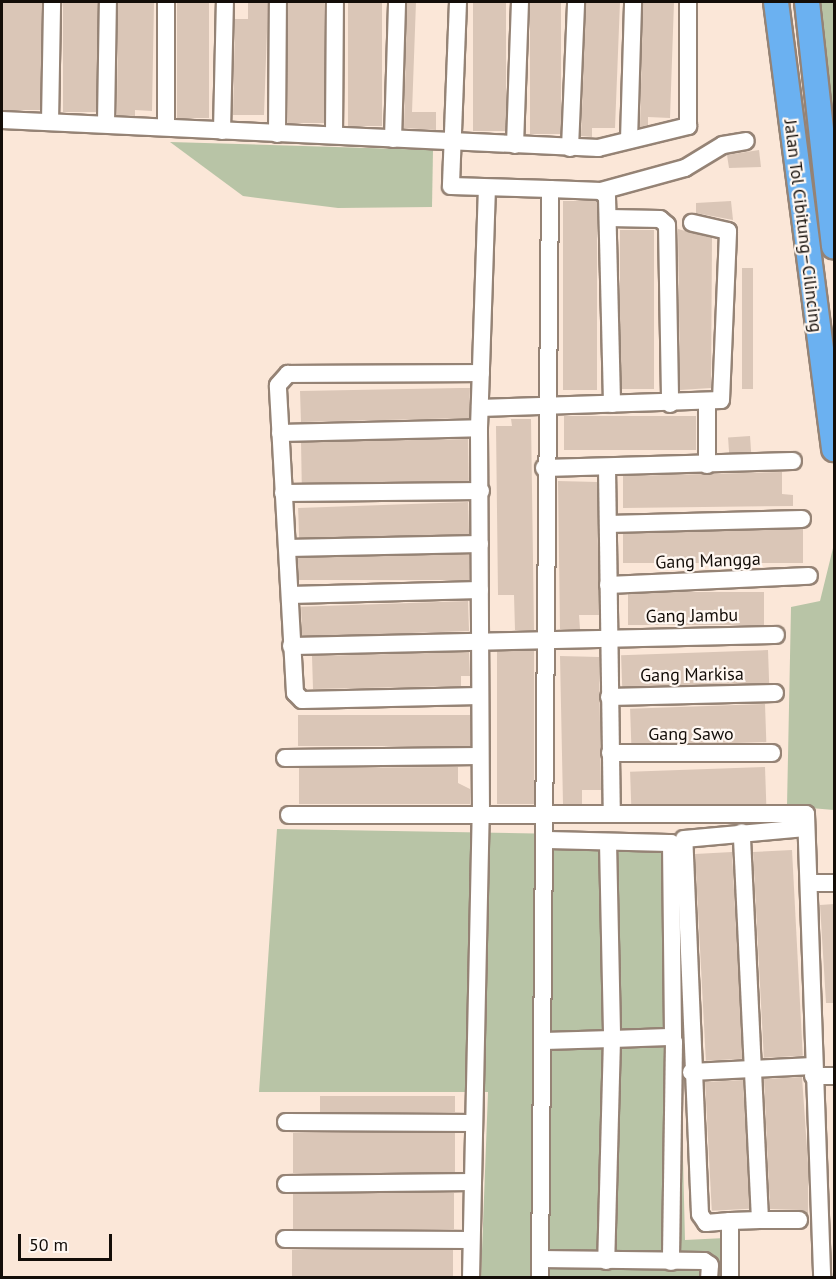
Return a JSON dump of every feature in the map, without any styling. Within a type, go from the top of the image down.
[{"type":"highway","name":"Jalan Tol Cibitung–Cilincing","points":[[776,2],[834,449]]},
{"type":"highway","name":"Jalan Tol Cibitung–Cilincing","points":[[807,2],[834,247]]},
{"type":"street","points":[[50,122],[52,2]]},
{"type":"street","points":[[106,123],[108,2]]},
{"type":"street","points":[[166,2],[166,127]]},
{"type":"street","points":[[222,131],[225,2]]},
{"type":"street","points":[[278,2],[278,134]]},
{"type":"street","points":[[334,135],[335,2]]},
{"type":"street","points":[[393,139],[397,2]]},
{"type":"street","points":[[458,2],[449,142],[451,186],[601,191],[685,168],[723,145],[747,141]]},
{"type":"street","points":[[515,145],[520,2]]},
{"type":"street","points":[[570,148],[576,2]]},
{"type":"street","points":[[629,140],[633,2]]},
{"type":"street","points":[[2,120],[106,123],[570,148],[629,140],[688,126],[688,2]]},
{"type":"street","points":[[471,1278],[481,815],[479,428],[487,188]]},
{"type":"street","points":[[540,1278],[546,840],[544,468],[550,189]]},
{"type":"street","points":[[601,191],[609,218],[612,404]]},
{"type":"street","points":[[609,218],[660,219],[667,225],[670,404]]},
{"type":"street","points":[[480,408],[670,404],[707,402],[723,397],[728,231],[692,224]]},
{"type":"street","points":[[479,696],[302,700],[293,688],[278,385],[288,374],[481,373]]},
{"type":"street","points":[[707,402],[707,465]]},
{"type":"street","points":[[280,433],[479,428]]},
{"type":"street","points":[[544,468],[794,461]]},
{"type":"street","points":[[607,468],[612,812]]},
{"type":"street","points":[[283,493],[481,491]]},
{"type":"street","points":[[608,524],[802,519]]},
{"type":"street","points":[[287,548],[480,544]]},
{"type":"street","name":"Gang Mangga","points":[[608,585],[809,576]]},
{"type":"street","points":[[290,595],[480,590]]},
{"type":"street","name":"Gang Jambu","points":[[291,646],[544,637],[776,635]]},
{"type":"street","name":"Gang Markisa","points":[[609,697],[775,693]]},
{"type":"street","name":"Gang Sawo","points":[[610,753],[772,753]]},
{"type":"street","points":[[285,758],[480,756]]},
{"type":"street","points":[[289,815],[481,815],[545,812],[804,813],[811,884],[807,891],[822,1278]]},
{"type":"street","points":[[799,1220],[701,1220],[691,1072],[684,839],[806,828]]},
{"type":"street","points":[[742,832],[751,1068],[760,1220]]},
{"type":"street","points":[[546,840],[671,843],[673,1039],[671,1262]]},
{"type":"street","points":[[606,1261],[612,1039],[608,842]]},
{"type":"street","points":[[811,884],[834,883]]},
{"type":"street","points":[[544,1041],[673,1039]]},
{"type":"street","points":[[691,1072],[751,1068],[813,1071],[834,1076]]},
{"type":"street","points":[[286,1122],[474,1123]]},
{"type":"street","points":[[286,1184],[473,1182]]},
{"type":"street","points":[[730,1221],[730,1278]]},
{"type":"street","points":[[285,1239],[471,1240]]},
{"type":"street","points":[[540,1259],[709,1262],[710,1278]]},
{"type":"green space","points":[[807,2],[834,2],[834,232]]},
{"type":"green space","points":[[170,142],[433,150],[432,207],[338,208],[243,196]]},
{"type":"green space","points":[[834,544],[834,810],[787,806],[791,607],[820,601]]},
{"type":"green space","points":[[277,829],[675,836],[685,1240],[725,1238],[726,1277],[481,1277],[488,1092],[259,1092]]},
{"type":"building","points":[[2,2],[42,2],[42,110],[2,110]]},
{"type":"building","points":[[63,2],[98,2],[98,112],[63,112]]},
{"type":"building","points":[[118,2],[154,2],[152,111],[135,110],[135,116],[117,115]]},
{"type":"building","points":[[177,2],[209,2],[209,118],[177,118]]},
{"type":"building","points":[[248,2],[268,2],[264,115],[233,115],[235,19],[248,19]]},
{"type":"building","points":[[288,2],[324,2],[324,123],[288,123]]},
{"type":"building","points":[[348,2],[382,2],[382,126],[348,126]]},
{"type":"building","points":[[407,2],[416,2],[412,112],[436,112],[436,130],[404,128]]},
{"type":"building","points":[[473,2],[506,2],[506,131],[473,131]]},
{"type":"building","points":[[530,2],[561,2],[561,134],[530,134]]},
{"type":"building","points":[[586,2],[620,2],[615,128],[592,128],[592,137],[581,136]]},
{"type":"building","points":[[643,2],[674,2],[670,118],[648,117],[648,125],[640,127]]},
{"type":"building","points":[[759,150],[761,167],[729,168],[727,155]]},
{"type":"building","points":[[563,201],[597,201],[597,390],[563,390]]},
{"type":"building","points":[[731,201],[733,220],[696,213],[696,203]]},
{"type":"building","points":[[678,229],[712,238],[711,388],[680,390]]},
{"type":"building","points":[[620,230],[654,230],[654,389],[620,389]]},
{"type":"building","points":[[742,268],[753,268],[753,389],[742,389]]},
{"type":"building","points":[[470,388],[469,418],[301,422],[300,391]]},
{"type":"building","points":[[564,416],[696,416],[696,450],[564,450]]},
{"type":"building","points":[[511,419],[531,419],[534,630],[515,630],[514,595],[498,595],[496,426],[512,426]]},
{"type":"building","points":[[750,436],[751,452],[729,453],[728,438]]},
{"type":"building","points":[[468,439],[469,481],[302,484],[301,442]]},
{"type":"building","points":[[782,472],[782,494],[793,495],[793,506],[623,508],[623,476]]},
{"type":"building","points":[[558,481],[597,482],[599,615],[579,615],[580,629],[560,629]]},
{"type":"building","points":[[468,502],[469,534],[299,540],[298,508]]},
{"type":"building","points":[[623,529],[803,529],[803,563],[623,563]]},
{"type":"building","points":[[298,555],[469,555],[469,580],[298,580]]},
{"type":"building","points":[[628,592],[764,592],[764,625],[628,625]]},
{"type":"building","points":[[468,601],[469,631],[302,637],[301,607]]},
{"type":"building","points":[[768,650],[769,683],[622,688],[621,655]]},
{"type":"building","points":[[497,651],[534,651],[534,804],[497,804]]},
{"type":"building","points":[[469,652],[470,676],[461,676],[461,686],[313,689],[312,656]]},
{"type":"building","points":[[560,656],[599,657],[601,790],[582,790],[582,804],[563,804]]},
{"type":"building","points":[[765,704],[766,742],[631,747],[630,709]]},
{"type":"building","points":[[298,715],[470,715],[470,746],[298,746]]},
{"type":"building","points":[[458,767],[458,783],[470,789],[470,804],[299,804],[299,768]]},
{"type":"building","points":[[765,767],[766,804],[631,809],[630,772]]},
{"type":"building","points":[[792,850],[803,1056],[764,1058],[753,852]]},
{"type":"building","points":[[732,852],[743,1059],[706,1061],[695,854]]},
{"type":"building","points":[[834,904],[834,1003],[826,1003],[820,905]]},
{"type":"building","points":[[802,1077],[808,1163],[808,1216],[800,1210],[770,1209],[764,1079]]},
{"type":"building","points":[[743,1080],[750,1209],[712,1211],[705,1082]]},
{"type":"building","points":[[320,1096],[455,1096],[455,1112],[320,1112]]},
{"type":"building","points":[[293,1133],[455,1133],[455,1173],[293,1173]]},
{"type":"building","points":[[293,1193],[454,1193],[454,1229],[293,1229]]},
{"type":"building","points":[[292,1250],[453,1250],[453,1278],[292,1278]]}]
